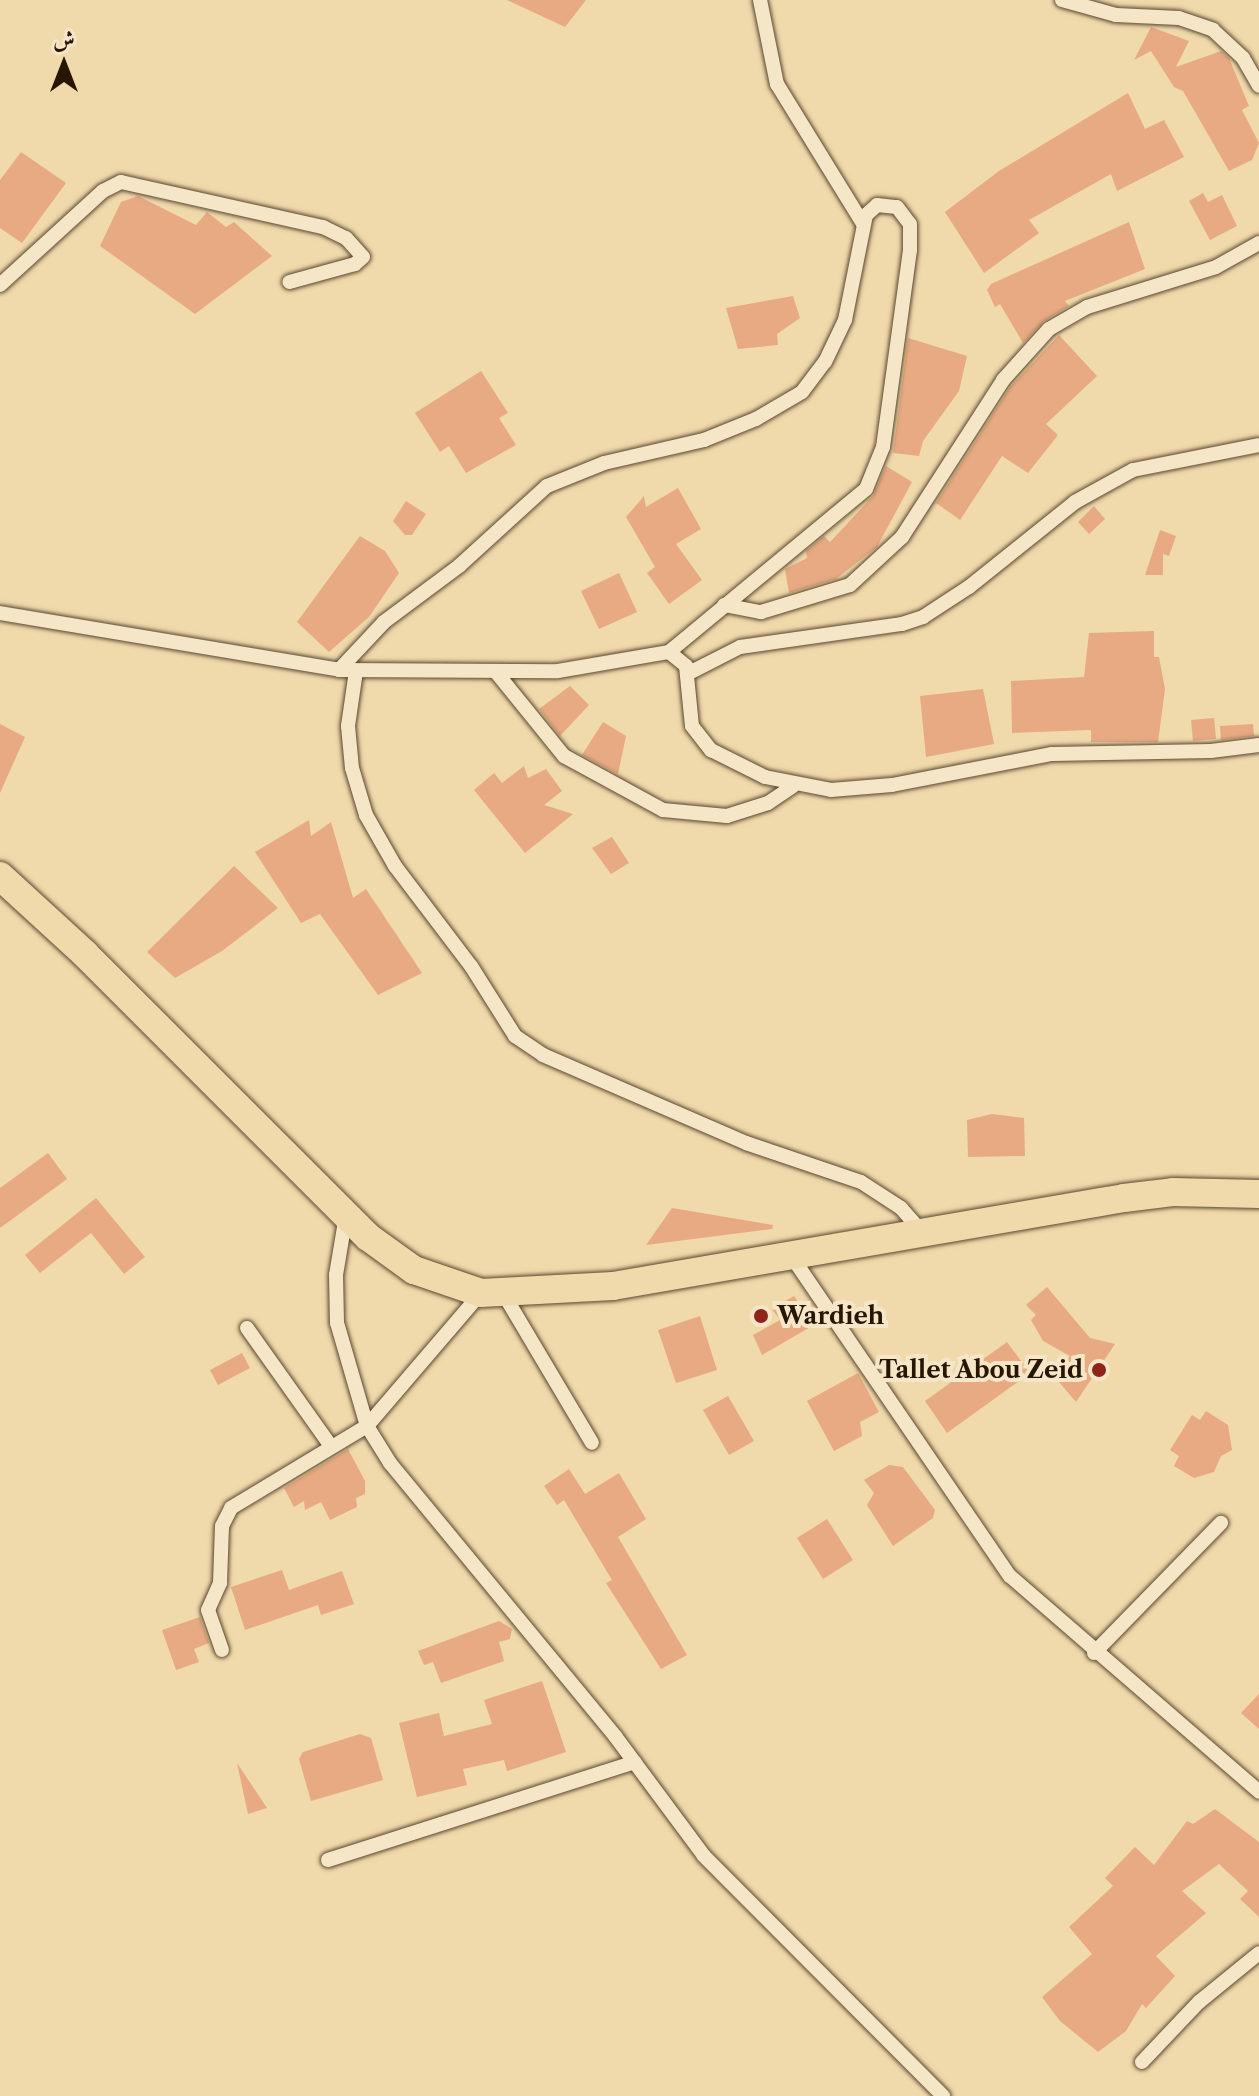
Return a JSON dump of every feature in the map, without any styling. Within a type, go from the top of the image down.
[{"type":"highway","points":[[0,876],[85,954],[346,1215],[414,1270],[492,1293],[613,1286],[792,1257],[1020,1212],[1173,1192],[1259,1194]]},
{"type":"street","points":[[760,0],[777,84],[863,224]]},
{"type":"street","points":[[1062,0],[1116,15],[1179,18],[1213,30],[1243,58],[1259,86]]},
{"type":"street","points":[[0,285],[103,191],[121,182],[323,227],[346,238],[363,257],[355,264],[289,282]]},
{"type":"street","points":[[0,613],[339,670],[356,671],[580,669],[643,652],[669,652],[866,489],[883,447],[910,224],[900,209],[886,204],[869,211],[863,224],[856,286],[845,320],[825,362],[802,392],[734,428],[588,467],[547,486],[459,566],[377,628],[339,670]]},
{"type":"street","points":[[724,605],[755,613],[850,585],[902,537],[1003,380],[1049,329],[1087,307],[1216,267],[1259,243]]},
{"type":"street","points":[[689,673],[740,647],[902,624],[923,617],[969,587],[1075,502],[1133,470],[1259,445]]},
{"type":"street","points":[[669,652],[689,673],[686,704],[699,737],[736,766],[793,786],[866,789],[1052,754],[1211,751],[1259,745]]},
{"type":"street","points":[[356,671],[349,738],[366,815],[395,866],[471,966],[515,1036],[543,1055],[746,1143],[868,1185],[901,1208],[922,1232]]},
{"type":"street","points":[[496,672],[564,756],[663,810],[727,816],[768,803],[793,786]]},
{"type":"street","points":[[346,1215],[336,1275],[337,1323],[367,1426],[390,1463],[635,1762],[704,1856],[943,2096]]},
{"type":"street","points":[[792,1257],[987,1549],[1094,1653],[1259,1792]]},
{"type":"street","points":[[222,1650],[208,1610],[220,1583],[222,1526],[231,1508],[367,1426],[492,1293],[592,1443]]},
{"type":"street","points":[[247,1328],[331,1446]]},
{"type":"street","points":[[1094,1653],[1221,1523]]},
{"type":"street","points":[[328,1860],[635,1762]]},
{"type":"street","points":[[1142,2062],[1199,2002],[1259,1953]]},
{"type":"building","points":[[507,0],[586,0],[565,27]]},
{"type":"building","points":[[1151,27],[1189,41],[1176,67],[1221,51],[1229,58],[1249,106],[1242,110],[1259,143],[1252,160],[1229,171],[1183,91],[1174,87],[1151,51],[1134,60]]},
{"type":"building","points":[[1128,93],[1145,129],[1164,120],[1184,157],[1117,191],[1111,174],[1029,220],[1039,233],[984,273],[945,212],[999,171]]},
{"type":"building","points":[[21,152],[66,183],[22,243],[0,228],[0,180]]},
{"type":"building","points":[[1203,193],[1208,202],[1222,195],[1237,226],[1210,240],[1189,201]]},
{"type":"building","points":[[138,196],[196,225],[207,212],[226,227],[234,222],[272,256],[195,314],[100,246],[121,202]]},
{"type":"building","points":[[1129,222],[1145,269],[1065,301],[1069,306],[1044,321],[1023,343],[1000,304],[995,307],[987,290],[991,284]]},
{"type":"building","points":[[793,296],[800,318],[777,334],[778,345],[738,349],[726,308]]},
{"type":"building","points":[[1059,335],[1097,376],[1046,424],[1058,435],[1028,473],[1002,456],[960,520],[936,503],[1011,386]]},
{"type":"building","points":[[908,338],[967,356],[959,391],[923,441],[919,456],[893,453]]},
{"type":"building","points":[[481,371],[508,413],[499,418],[516,445],[466,473],[449,446],[440,452],[415,413]]},
{"type":"building","points":[[886,466],[912,482],[877,547],[836,579],[789,593],[785,569],[807,558],[806,551],[824,536],[830,542],[873,496]]},
{"type":"building","points":[[678,488],[701,529],[676,544],[702,580],[669,604],[647,573],[655,567],[626,517],[644,496],[646,507]]},
{"type":"building","points":[[406,501],[426,514],[412,535],[405,535],[393,521]]},
{"type":"building","points":[[1094,506],[1105,519],[1089,534],[1078,522]]},
{"type":"building","points":[[1160,530],[1176,536],[1169,556],[1163,554],[1163,575],[1145,575]]},
{"type":"building","points":[[360,536],[385,551],[399,573],[369,617],[329,652],[297,622]]},
{"type":"building","points":[[619,573],[637,612],[599,629],[581,591]]},
{"type":"building","points":[[1154,631],[1154,657],[1159,657],[1165,689],[1158,742],[1091,742],[1091,730],[1012,733],[1011,681],[1084,677],[1089,633]]},
{"type":"building","points":[[570,686],[589,705],[560,736],[539,709]]},
{"type":"building","points":[[983,689],[994,744],[926,757],[920,696]]},
{"type":"building","points":[[1214,718],[1216,739],[1193,741],[1191,720]]},
{"type":"building","points":[[603,722],[626,736],[618,774],[582,755]]},
{"type":"building","points":[[0,724],[25,737],[0,793]]},
{"type":"building","points":[[1253,724],[1254,736],[1221,740],[1220,726]]},
{"type":"building","points":[[524,766],[528,778],[546,769],[562,791],[544,805],[573,814],[525,853],[474,790],[494,773],[502,783]]},
{"type":"building","points":[[309,820],[311,836],[331,822],[353,898],[366,889],[422,973],[378,995],[320,914],[301,923],[255,852]]},
{"type":"building","points":[[612,837],[629,863],[611,874],[592,848]]},
{"type":"building","points":[[234,866],[278,908],[222,951],[175,978],[147,952]]},
{"type":"building","points":[[992,1114],[1024,1118],[1025,1156],[968,1157],[967,1120]]},
{"type":"building","points":[[48,1153],[67,1179],[0,1228],[0,1188]]},
{"type":"building","points":[[96,1198],[145,1257],[124,1274],[91,1233],[40,1273],[25,1255]]},
{"type":"building","points":[[672,1208],[773,1225],[772,1229],[646,1245]]},
{"type":"building","points":[[1047,1287],[1090,1338],[1115,1344],[1076,1402],[1053,1375],[1070,1356],[1043,1341],[1031,1320],[1036,1315],[1026,1305]]},
{"type":"building","points":[[794,1296],[814,1325],[762,1355],[753,1335],[780,1320],[772,1309]]},
{"type":"building","points":[[700,1316],[717,1370],[676,1383],[658,1330]]},
{"type":"building","points":[[1007,1342],[1030,1373],[947,1433],[925,1401]]},
{"type":"building","points":[[242,1353],[250,1368],[218,1385],[210,1370]]},
{"type":"building","points":[[858,1373],[879,1412],[860,1422],[862,1436],[834,1451],[807,1401]]},
{"type":"building","points":[[728,1396],[754,1441],[729,1455],[703,1410]]},
{"type":"building","points":[[1206,1411],[1228,1425],[1232,1450],[1221,1456],[1214,1472],[1194,1478],[1174,1466],[1179,1456],[1170,1450],[1192,1415],[1200,1420]]},
{"type":"building","points":[[348,1449],[365,1481],[365,1494],[356,1498],[357,1507],[330,1520],[321,1502],[305,1510],[304,1501],[294,1507],[284,1488]]},
{"type":"building","points":[[889,1465],[903,1467],[935,1510],[933,1518],[893,1546],[867,1505],[874,1493],[864,1480]]},
{"type":"building","points":[[569,1469],[585,1494],[619,1473],[646,1519],[618,1537],[687,1655],[661,1669],[606,1583],[612,1580],[564,1500],[557,1505],[544,1486]]},
{"type":"building","points":[[827,1519],[853,1560],[823,1579],[797,1538]]},
{"type":"building","points":[[282,1570],[289,1590],[342,1571],[354,1604],[321,1615],[318,1605],[245,1630],[231,1587]]},
{"type":"building","points":[[200,1617],[209,1643],[194,1649],[199,1662],[176,1670],[162,1630]]},
{"type":"building","points":[[499,1621],[512,1629],[510,1639],[499,1642],[504,1661],[441,1683],[433,1662],[424,1665],[418,1651]]},
{"type":"building","points":[[542,1681],[566,1752],[507,1771],[504,1760],[463,1769],[467,1785],[417,1797],[399,1723],[439,1713],[444,1736],[492,1724],[484,1700]]},
{"type":"building","points":[[1259,1694],[1259,1729],[1241,1713]]},
{"type":"building","points":[[360,1734],[371,1738],[383,1780],[311,1801],[299,1759],[303,1752]]},
{"type":"building","points":[[237,1763],[267,1808],[248,1814]]},
{"type":"building","points":[[1215,1809],[1259,1842],[1259,1917],[1240,1899],[1248,1891],[1219,1864],[1182,1891],[1206,1913],[1156,1956],[1175,1976],[1146,2008],[1142,2004],[1126,2031],[1098,2052],[1060,2021],[1042,1997],[1092,1954],[1069,1927],[1113,1886],[1105,1878],[1135,1847],[1154,1865],[1187,1821],[1193,1824]]},
{"type":"place","name":"Wardieh","points":[[761,1316]]},
{"type":"place","name":"Tallet Abou Zeid","points":[[1099,1370]]}]
